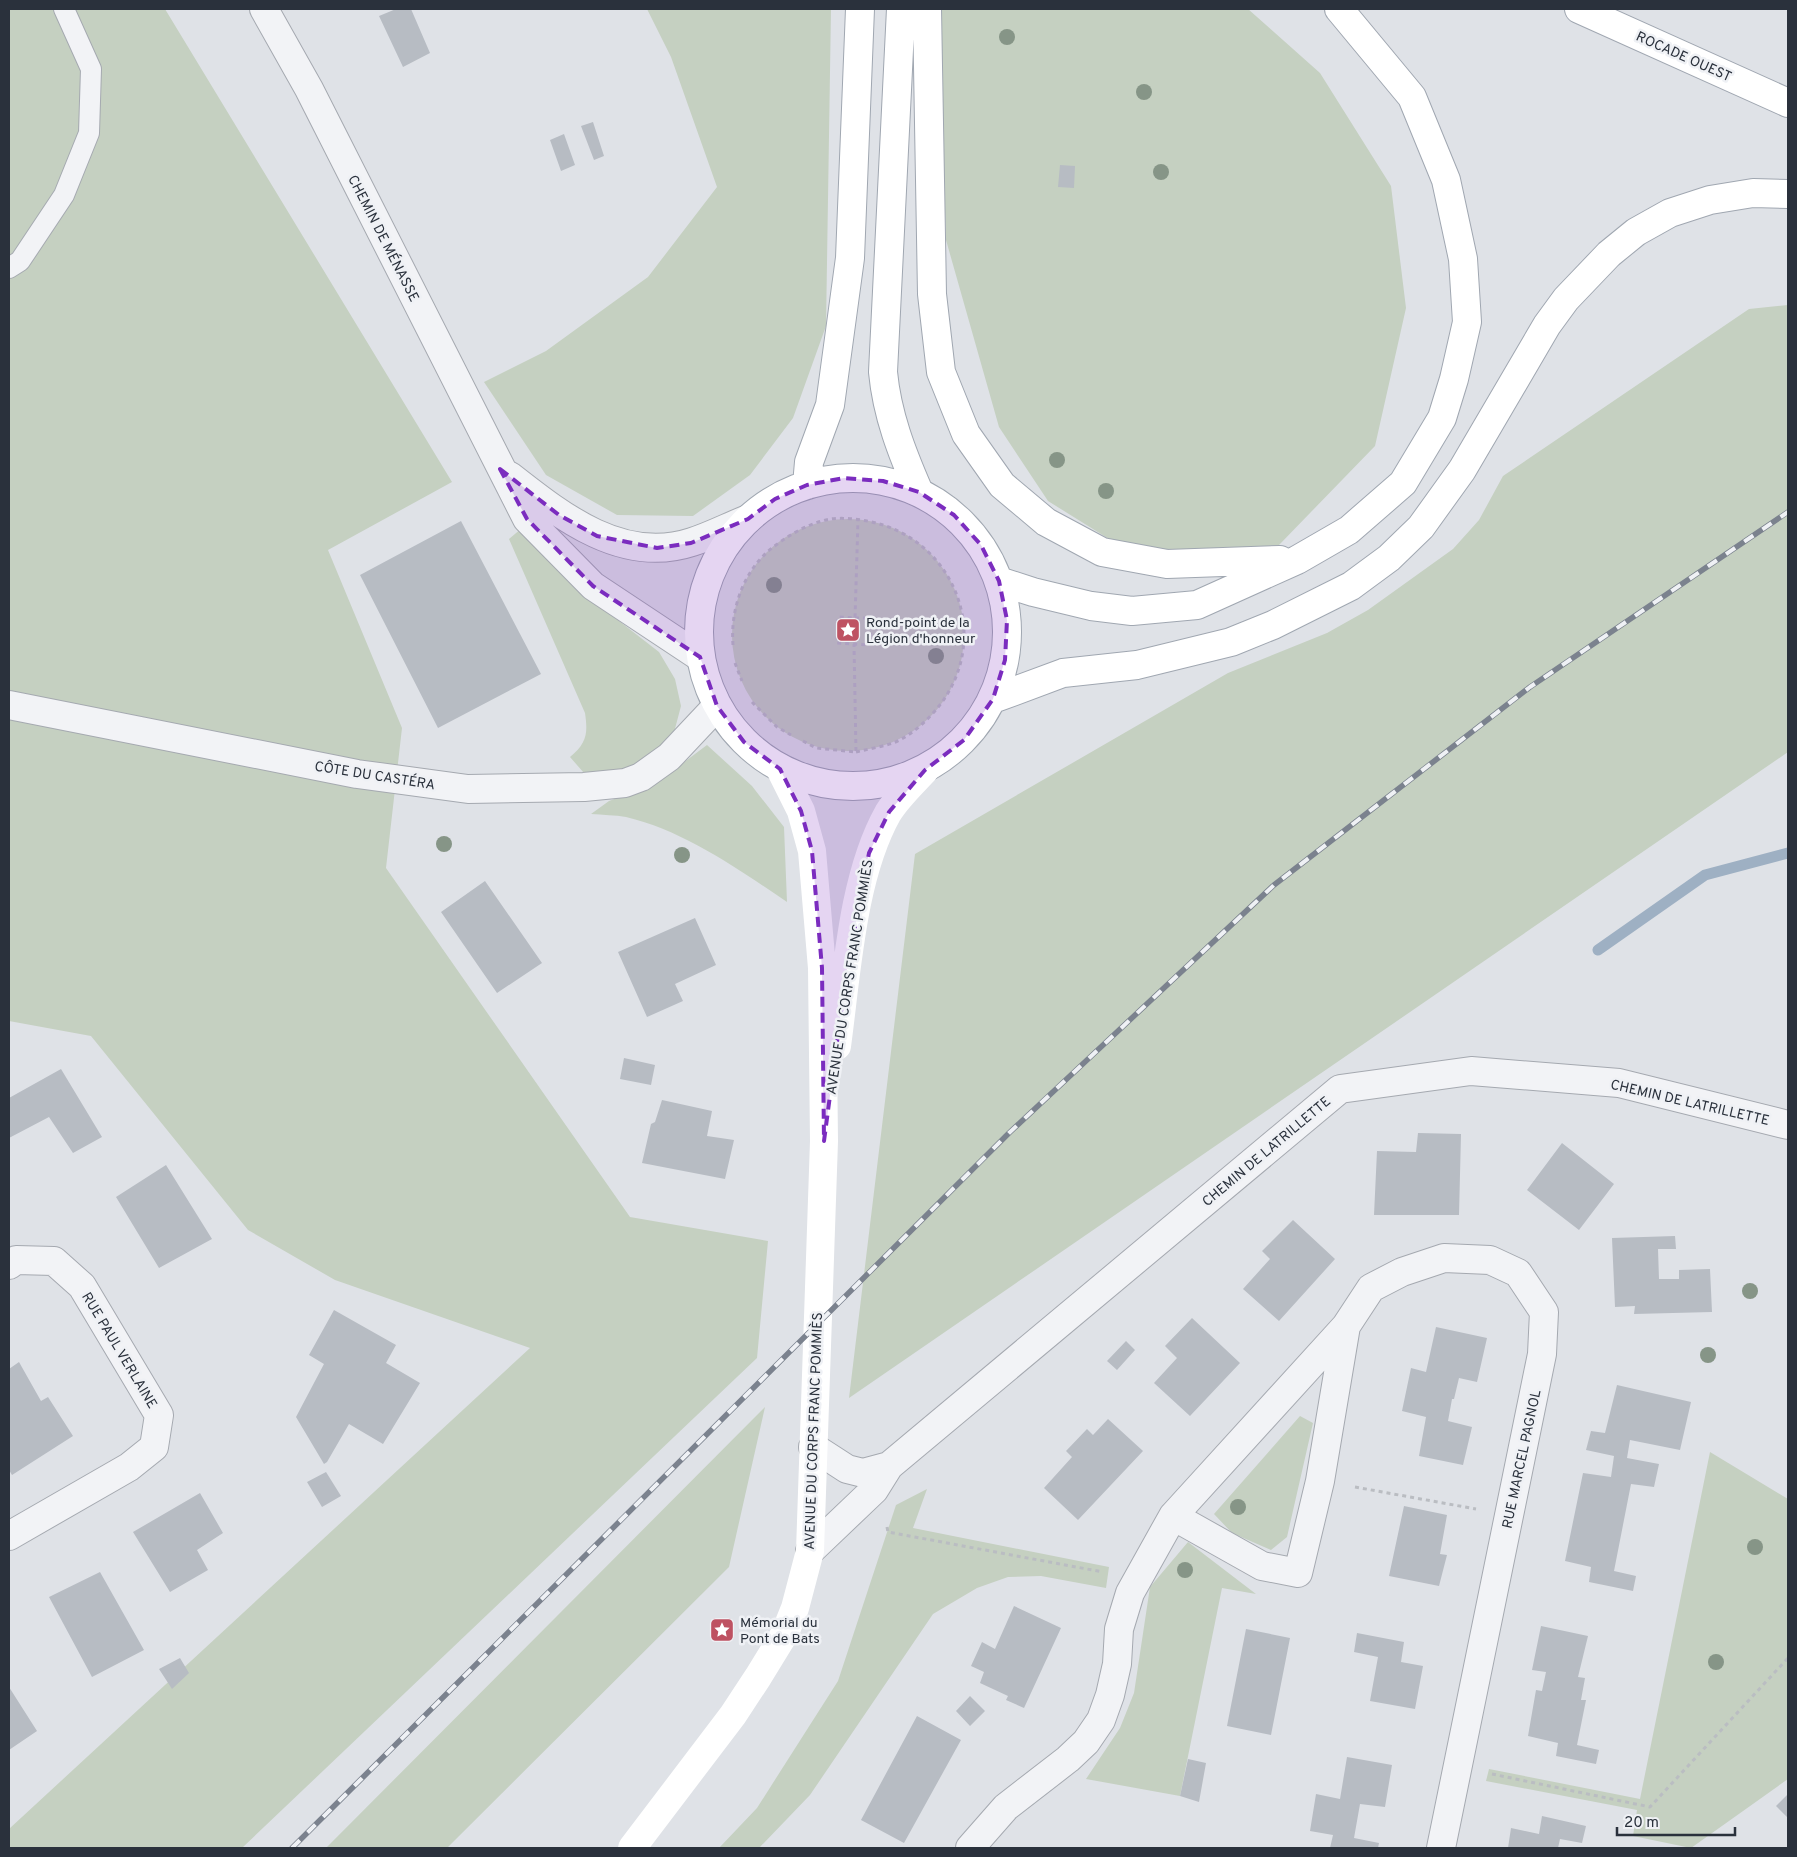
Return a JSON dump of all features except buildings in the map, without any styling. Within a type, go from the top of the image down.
[{"type":"main road","points":[[807,485],[809,462],[830,404],[850,258],[860,9]]},
{"type":"main road","points":[[901,9],[883,372],[889,414],[902,454],[919,492]]},
{"type":"main road","points":[[927,9],[932,294],[941,372],[966,434],[1002,485],[1046,522],[1102,552],[1167,564],[1297,560]]},
{"type":"main road","points":[[999,581],[1033,592],[1091,606],[1132,611],[1197,605],[1297,560],[1349,530],[1403,483],[1442,418],[1454,380],[1466,322],[1463,259],[1443,172],[1412,97],[1339,9]]},
{"type":"main road","name":"ROCADE OUEST","points":[[1579,9],[1788,103]]},
{"type":"main road","points":[[993,699],[1063,673],[1137,665],[1231,642],[1288,618],[1351,586],[1389,558],[1421,528],[1443,499],[1547,325],[1566,299],[1609,254],[1636,232],[1670,213],[1710,200],[1753,193],[1788,194]]},
{"type":"main road","points":[[844,478],[883,481],[919,492],[954,515],[981,545],[999,581],[1007,620],[1005,660],[993,699],[964,740],[925,770],[877,786],[827,785],[780,769],[744,742],[717,706],[700,657],[700,607],[717,559],[748,519],[776,499],[807,485],[844,478]]},
{"type":"main road","name":"AVENUE DU CORPS FRANC POMMIÈS","points":[[632,1848],[733,1715],[785,1633],[795,1608],[810,1551],[824,1141],[822,968],[812,851],[801,811],[780,769]]},
{"type":"main road","name":"AVENUE DU CORPS FRANC POMMIÈS","points":[[824,1141],[846,974],[869,853],[889,812],[925,770]]},
{"type":"street","name":"CHEMIN DE MÉNASSE","points":[[264,9],[309,89],[527,519],[593,586],[700,657]]},
{"type":"street","name":"CHEMIN DE MÉNASSE","points":[[500,469],[559,515],[597,536],[626,543],[657,548],[691,543],[748,519]]},
{"type":"street","name":"CÔTE DU CASTÉRA","points":[[9,705],[357,774],[468,789],[584,787],[625,783],[641,777],[669,757],[717,706]]},
{"type":"street","name":"CHEMIN DE LATRILLETTE","points":[[810,1551],[874,1490],[889,1466],[1340,1089],[1472,1071],[1619,1083],[1788,1125]]},
{"type":"street","name":"RUE MARCEL PAGNOL","points":[[1346,1326],[1320,1481],[1298,1573],[1262,1566],[1173,1516],[1346,1326],[1371,1288],[1402,1272],[1444,1258],[1490,1260],[1518,1273],[1544,1312],[1542,1354],[1456,1767],[1441,1848]]},
{"type":"street","name":"RUE PAUL VERLAINE","points":[[9,1264],[16,1260],[54,1261],[82,1286],[159,1415],[154,1447],[129,1467],[9,1536]]},
{"type":"street","name":"CHEMIN DE LATRILLETTE","points":[[813,1447],[847,1469],[863,1473],[889,1466]]},
{"type":"street","points":[[970,1848],[1006,1807],[1086,1742],[1101,1720],[1110,1696],[1117,1664],[1120,1629],[1130,1593],[1173,1516]]},
{"type":"lane","points":[[9,268],[20,261],[64,195],[89,133],[91,69],[64,9]]},
{"type":"path","points":[[733,646],[731,626],[741,588],[763,554],[796,531],[831,519],[868,520],[903,532],[932,554],[953,584],[964,620],[963,656],[950,691],[928,721],[894,742],[856,752],[816,748],[800,739]]},
{"type":"path","points":[[855,618],[858,520]]},
{"type":"path","points":[[838,617],[855,618],[872,618],[869,645],[836,643],[838,617]]},
{"type":"path","points":[[854,644],[856,752]]},
{"type":"path","points":[[734,656],[735,666],[743,684]]},
{"type":"path","points":[[748,693],[752,702],[777,727],[792,735]]},
{"type":"path","points":[[1320,1481],[1509,1515]]},
{"type":"path","points":[[886,1524],[888,1532],[1138,1579]]},
{"type":"path","points":[[1456,1767],[1650,1807],[1788,1658]]},
{"type":"highlighted area","points":[[500,469],[559,515],[597,536],[657,548],[691,543],[748,519],[775,499],[807,485],[844,478],[883,481],[919,492],[954,515],[981,545],[999,581],[1007,620],[1005,660],[993,699],[964,740],[925,770],[889,812],[869,853],[846,974],[824,1141],[822,968],[812,851],[801,811],[780,769],[744,742],[717,706],[700,657],[593,586],[527,519]]},
{"type":"green space","points":[[9,9],[165,9],[452,482],[328,550],[402,728],[386,868],[630,1217],[768,1241],[757,1358],[242,1848],[9,1848],[9,1829],[530,1348],[335,1280],[248,1230],[91,1036],[9,1021]]},
{"type":"green space","points":[[647,9],[831,9],[826,326],[793,418],[750,475],[693,516],[617,515],[546,475],[484,382],[546,351],[648,277],[717,187],[671,57]]},
{"type":"green space","points":[[938,9],[1248,9],[1320,73],[1391,186],[1406,308],[1375,446],[1279,545],[1162,572],[1048,501],[999,427],[946,240]]},
{"type":"green space","points":[[1788,305],[1788,752],[849,1398],[915,854],[1228,673],[1327,633],[1368,610],[1453,549],[1479,520],[1503,476],[1749,309]]},
{"type":"green space","points":[[848,519],[871,521],[903,533],[922,545],[938,561],[950,580],[959,601],[964,635],[962,658],[950,690],[938,709],[922,725],[903,737],[882,746],[848,751],[825,749],[793,737],[774,725],[758,709],[746,690],[737,669],[732,635],[734,612],[746,580],[758,561],[774,545],[793,533],[814,524]]},
{"type":"green space","points":[[522,528],[583,593],[659,652],[675,679],[681,706],[672,740],[643,761],[615,775],[584,773],[570,757],[580,747],[585,737],[585,713],[509,539]]},
{"type":"green space","points":[[707,745],[752,786],[784,827],[787,902],[690,841],[648,823],[626,817],[591,814],[609,801],[655,784]]},
{"type":"green space","points":[[765,1407],[729,1567],[447,1848],[326,1848]]},
{"type":"green space","points":[[1300,1416],[1313,1423],[1287,1537],[1271,1550],[1232,1533],[1214,1514]]},
{"type":"green space","points":[[1710,1452],[1788,1499],[1788,1779],[1691,1848],[1633,1836],[1637,1810],[1486,1781],[1489,1769],[1640,1799]]},
{"type":"green space","points":[[927,1489],[913,1528],[1109,1567],[1106,1588],[1041,1576],[1008,1577],[977,1588],[933,1614],[810,1795],[759,1848],[719,1848],[757,1808],[838,1681],[896,1505]]},
{"type":"green space","points":[[1188,1542],[1256,1594],[1222,1588],[1180,1796],[1086,1779],[1120,1728],[1134,1693],[1150,1587]]},
{"type":"waterway","points":[[1598,950],[1705,875],[1788,853]]},
{"type":"railway","points":[[292,1848],[1009,1133],[1274,885],[1530,687],[1788,512]]},
{"type":"place","name":"Rond-point de la Légion d'honneur","points":[[848,630]]},
{"type":"place","name":"Mémorial du Pont de Bats","points":[[722,1630]]}]
